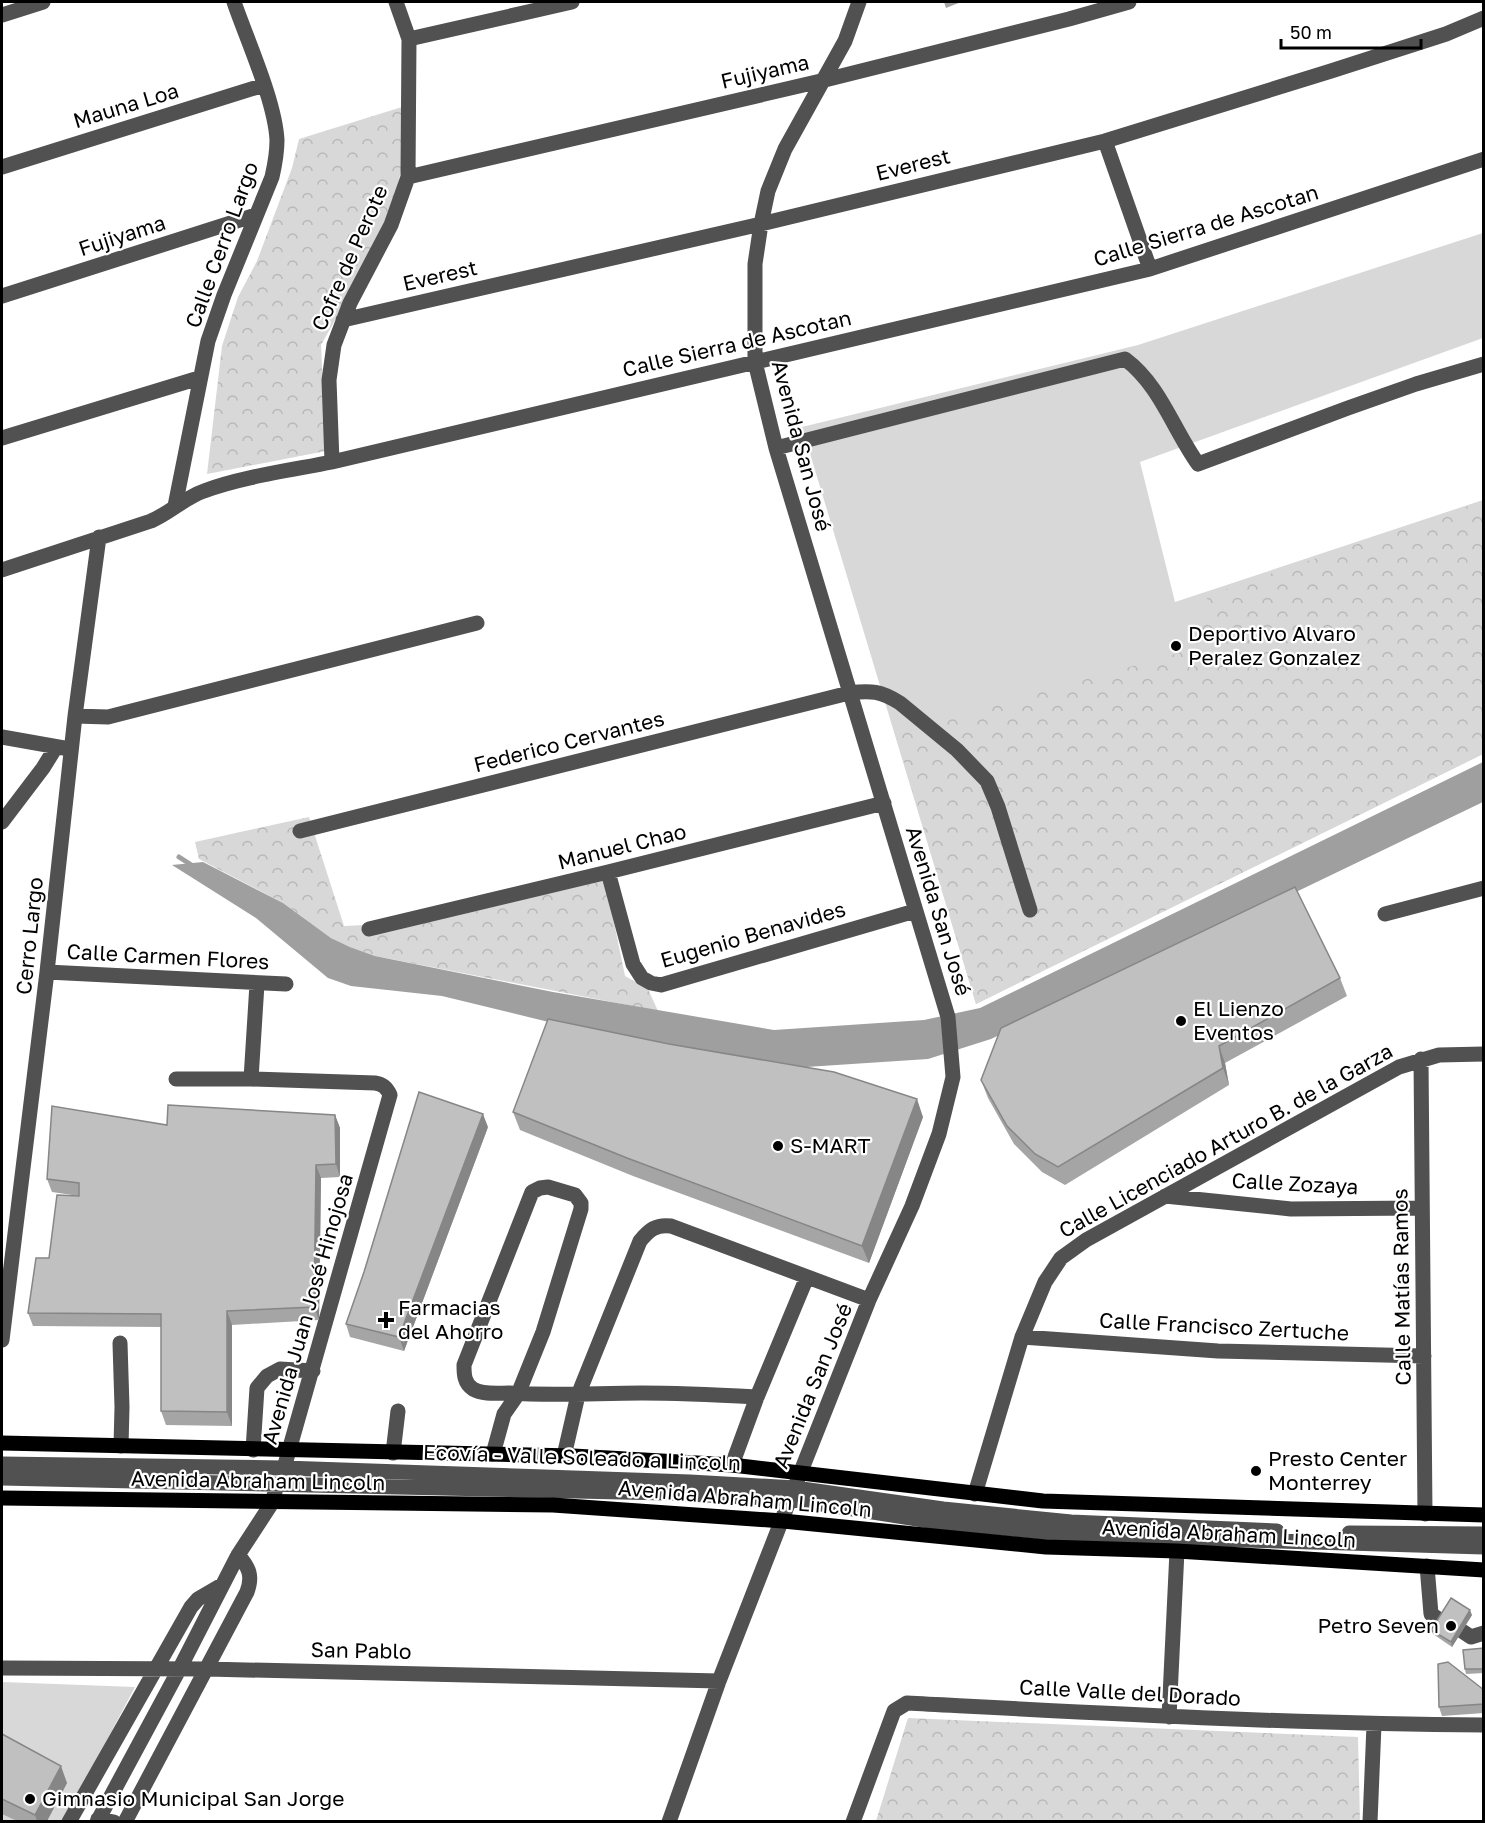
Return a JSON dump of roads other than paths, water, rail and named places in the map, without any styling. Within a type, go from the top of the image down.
[{"type":"main road","points":[[2,1443],[564,1456],[732,1465],[1043,1501],[1484,1515]]},
{"type":"main road","name":"Avenida Abraham Lincoln","points":[[2,1498],[553,1505],[783,1521],[1046,1546],[1177,1551],[1484,1570]]},
{"type":"street","points":[[2,15],[43,2]]},
{"type":"street","name":"Calle Cerro Largo","points":[[175,507],[199,378],[214,319],[272,177],[277,156],[273,116],[234,2]]},
{"type":"street","name":"Cofre de Perote","points":[[332,462],[330,363],[343,321],[391,225],[408,177],[409,39],[396,2]]},
{"type":"street","points":[[409,39],[572,2]]},
{"type":"street","name":"Avenida San José","points":[[669,1821],[719,1681],[801,1472],[869,1300],[912,1206],[939,1134],[953,1077],[948,1017],[776,448],[755,362],[755,264],[768,190],[785,148],[845,41],[859,2]]},
{"type":"street","name":"Fujiyama","points":[[408,177],[825,80],[1129,2]]},
{"type":"street","name":"Everest","points":[[343,321],[1105,141],[1446,34],[1484,18]]},
{"type":"street","name":"Mauna Loa","points":[[2,167],[264,85]]},
{"type":"street","points":[[1105,141],[1150,269]]},
{"type":"street","name":"Calle Sierra de Ascotan","points":[[2,570],[151,521],[165,515],[190,497],[219,486],[332,462],[1150,269],[1484,159]]},
{"type":"street","name":"Fujiyama","points":[[2,297],[256,215]]},
{"type":"street","points":[[776,448],[1125,359],[1155,390],[1188,451],[1198,464],[1382,396],[1484,364]]},
{"type":"street","points":[[2,438],[199,378]]},
{"type":"street","name":"Cerro Largo","points":[[2,1340],[47,972],[64,748],[75,716],[99,537]]},
{"type":"street","points":[[75,716],[108,717],[477,623]]},
{"type":"street","name":"Federico Cervantes","points":[[300,831],[849,693],[870,690],[891,697],[900,703],[957,750],[987,781],[996,800],[1030,910]]},
{"type":"street","points":[[2,737],[64,748]]},
{"type":"street","points":[[2,822],[43,768],[64,748]]},
{"type":"street","name":"Manuel Chao","points":[[369,929],[884,803]]},
{"type":"street","name":"Eugenio Benavides","points":[[608,872],[633,964],[642,978],[661,985],[915,911]]},
{"type":"street","points":[[1385,914],[1484,888]]},
{"type":"street","name":"Calle Carmen Flores","points":[[47,972],[286,984]]},
{"type":"street","points":[[176,1079],[251,1079],[257,984]]},
{"type":"street","name":"Calle Licenciado Arturo B. de la Garza","points":[[975,1494],[1022,1337],[1045,1282],[1061,1258],[1086,1240],[1399,1067],[1439,1055],[1484,1054]]},
{"type":"street","name":"Calle Matías Ramos","points":[[1421,1059],[1425,1514]]},
{"type":"street","name":"Avenida Juan José Hinojosa","points":[[103,1820],[222,1585],[238,1555],[272,1503],[313,1371],[390,1095],[387,1088],[381,1084],[251,1079]]},
{"type":"street","points":[[493,1454],[504,1414],[518,1394],[543,1332],[580,1209],[579,1199],[575,1195],[548,1187],[540,1188],[532,1192],[464,1365],[464,1377],[473,1389],[481,1392],[518,1394],[641,1393],[757,1397]]},
{"type":"street","name":"Calle Zozaya","points":[[1165,1196],[1291,1209],[1422,1208]]},
{"type":"street","points":[[564,1456],[578,1395],[640,1241],[649,1230],[661,1225],[671,1226],[869,1300]]},
{"type":"street","points":[[732,1465],[757,1397],[807,1277]]},
{"type":"street","name":"Calle Francisco Zertuche","points":[[1022,1337],[1218,1351],[1424,1356]]},
{"type":"street","points":[[120,1343],[123,1407],[120,1446]]},
{"type":"street","points":[[253,1450],[257,1388],[267,1376],[280,1370],[313,1371]]},
{"type":"street","points":[[393,1453],[398,1411]]},
{"type":"street","points":[[2,1464],[656,1492],[793,1493],[1071,1522],[1328,1533],[1484,1534]]},
{"type":"street","points":[[2,1478],[281,1476]]},
{"type":"street","points":[[793,1493],[936,1522],[1073,1535],[1484,1547]]},
{"type":"street","points":[[1169,1717],[1177,1551]]},
{"type":"street","points":[[125,1821],[251,1582],[247,1565],[238,1555]]},
{"type":"street","points":[[1427,1566],[1431,1614],[1441,1621]]},
{"type":"street","points":[[69,1821],[191,1607],[198,1599],[222,1585]]},
{"type":"street","points":[[1462,1631],[1471,1637],[1484,1633]]},
{"type":"street","name":"San Pablo","points":[[2,1668],[180,1668],[719,1681]]},
{"type":"street","name":"Calle Valle del Dorado","points":[[853,1821],[894,1711],[904,1703],[1374,1725],[1484,1725]]},
{"type":"street","points":[[1371,1821],[1374,1725]]},
{"type":"waterway","points":[[179,857],[193,866]]},
{"type":"place","name":"Deportivo Alvaro Peralez Gonzalez","points":[[1176,646]]},
{"type":"place","name":"El Lienzo Eventos","points":[[1181,1021]]},
{"type":"place","name":"S-MART","points":[[778,1146]]},
{"type":"place","name":"Farmacias del Ahorro","points":[[386,1320]]},
{"type":"place","name":"Presto Center Monterrey","points":[[1256,1471]]},
{"type":"place","name":"Petro Seven","points":[[1451,1626]]},
{"type":"place","name":"Gimnasio Municipal San Jorge","points":[[30,1799]]}]
